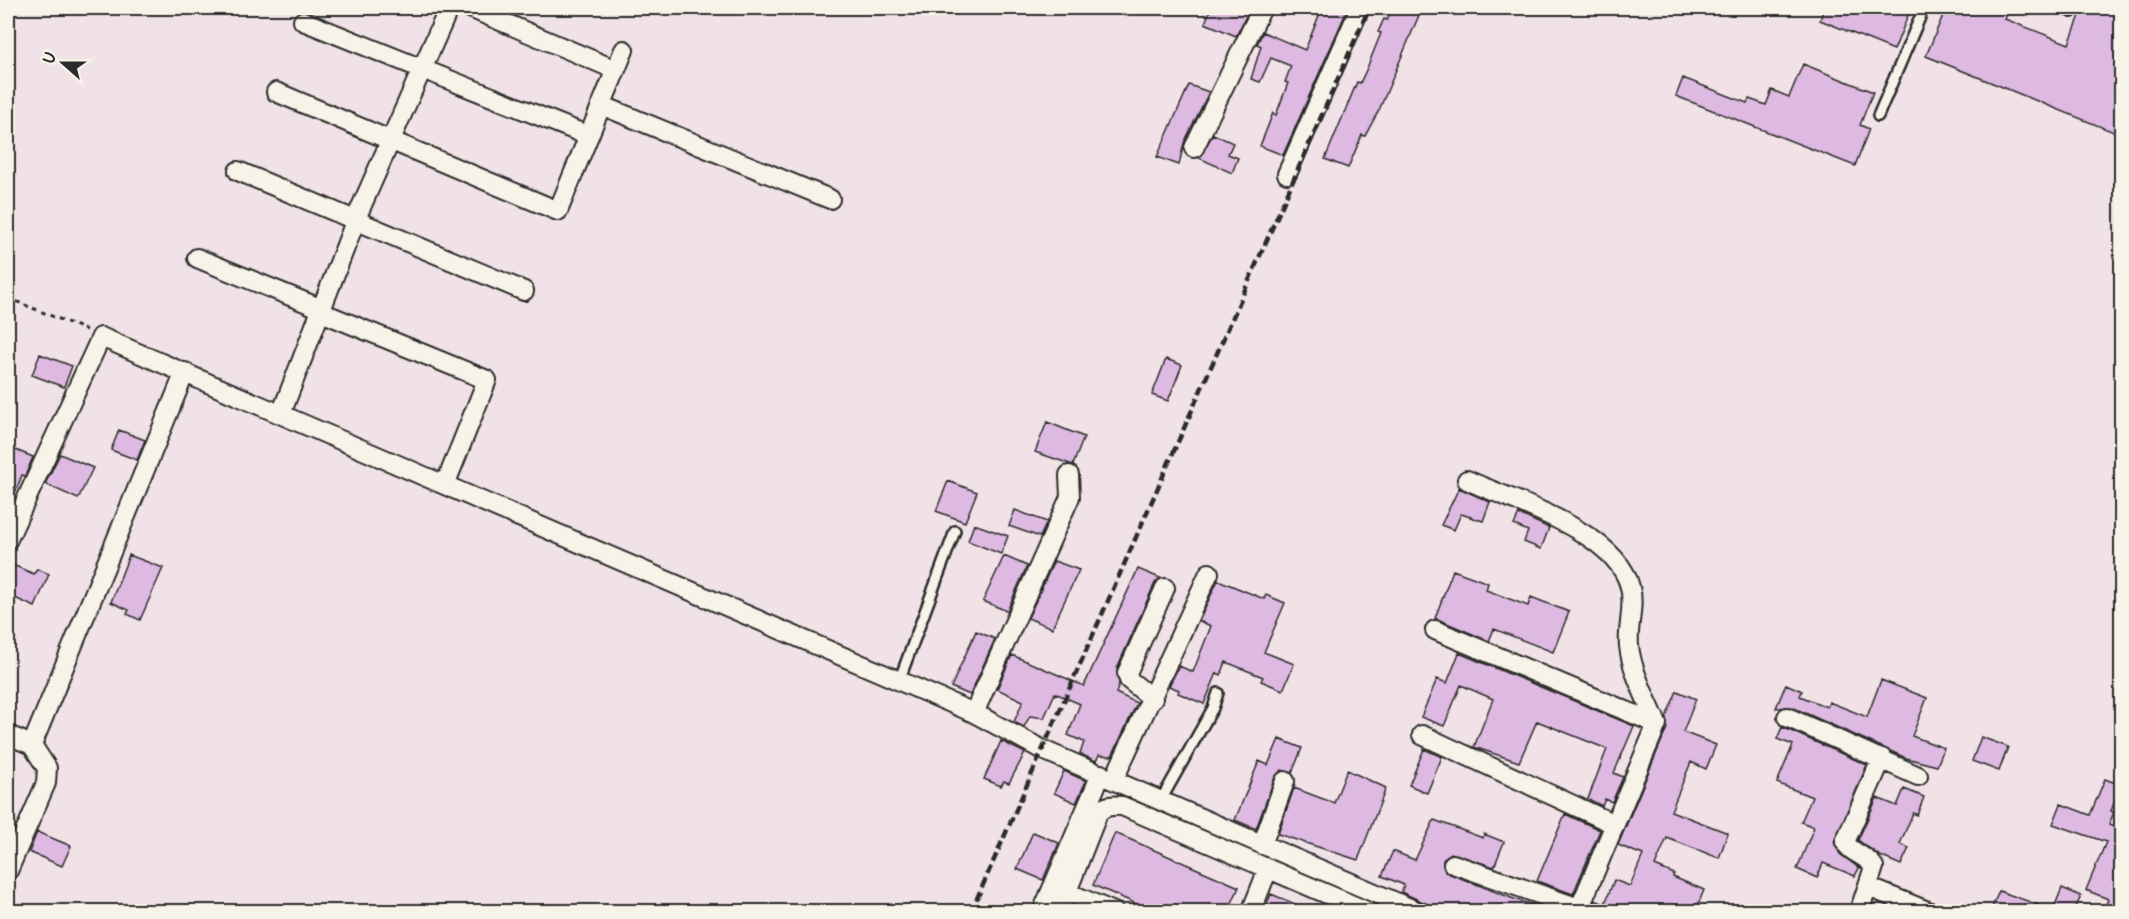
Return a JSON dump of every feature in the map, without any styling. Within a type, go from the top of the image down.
[{"type":"street","points":[[281,414],[356,220],[449,8]]},
{"type":"street","points":[[470,8],[616,70]]},
{"type":"street","points":[[1194,148],[1262,8]]},
{"type":"street","points":[[1287,174],[1360,8]]},
{"type":"street","points":[[303,21],[589,136]]},
{"type":"street","points":[[276,92],[558,211],[624,50]]},
{"type":"street","points":[[601,105],[830,199]]},
{"type":"street","points":[[238,171],[524,291]]},
{"type":"street","points":[[197,258],[486,380],[445,485]]},
{"type":"street","points":[[8,539],[101,336],[974,713],[1043,750],[1419,912]]},
{"type":"street","points":[[32,745],[185,372]]},
{"type":"street","points":[[974,713],[1070,497],[1069,475]]},
{"type":"street","points":[[1453,864],[1578,910],[1657,724],[1633,668],[1629,636],[1631,589],[1619,562],[1588,534],[1467,480]]},
{"type":"street","points":[[1042,912],[1107,776],[1153,699],[1209,573]]},
{"type":"street","points":[[1153,699],[1130,680],[1127,673],[1165,588]]},
{"type":"street","points":[[1435,630],[1657,724]]},
{"type":"street","points":[[1787,717],[1918,776]]},
{"type":"street","points":[[8,735],[32,745],[47,768],[46,783],[8,871]]},
{"type":"street","points":[[1422,735],[1614,824]]},
{"type":"street","points":[[1859,912],[1874,869],[1872,863],[1846,846],[1845,842],[1882,758]]},
{"type":"street","points":[[1262,845],[1285,781]]},
{"type":"street","points":[[1059,912],[1098,813],[1104,807],[1114,805],[1122,806],[1368,911]]},
{"type":"street","points":[[1251,912],[1268,869]]},
{"type":"street","points":[[1868,887],[1930,912]]},
{"type":"street","points":[[1067,892],[1114,912]]},
{"type":"lane","points":[[1878,116],[1924,8]]},
{"type":"lane","points":[[899,681],[955,531]]},
{"type":"lane","points":[[1161,800],[1213,708],[1218,693]]},
{"type":"path","points":[[8,298],[101,336]]},
{"type":"building","points":[[1211,8],[1250,8],[1236,36],[1205,23]]},
{"type":"building","points":[[1322,8],[1348,8],[1283,155],[1260,146],[1273,113],[1276,115],[1288,83],[1285,82],[1291,66],[1271,58],[1260,82],[1251,79],[1261,46],[1257,44],[1263,32],[1305,50]]},
{"type":"building","points":[[1392,8],[1422,8],[1380,108],[1365,136],[1362,135],[1348,168],[1325,159],[1357,82],[1360,83],[1367,68],[1381,33],[1378,32]]},
{"type":"building","points":[[1824,8],[1911,8],[1894,50],[1820,20]]},
{"type":"building","points":[[1946,8],[2010,8],[2005,19],[2069,44],[2083,8],[2121,8],[2121,135],[1926,56]]},
{"type":"building","points":[[1803,64],[1873,92],[1860,125],[1869,129],[1855,166],[1676,96],[1683,78],[1747,103],[1749,99],[1766,105],[1772,90],[1789,97]]},
{"type":"building","points":[[1189,85],[1209,92],[1184,143],[1179,165],[1157,157]]},
{"type":"building","points":[[1213,134],[1233,143],[1228,154],[1238,158],[1232,173],[1199,158]]},
{"type":"building","points":[[40,354],[72,366],[64,387],[32,375]]},
{"type":"building","points":[[1166,359],[1182,365],[1168,401],[1152,395]]},
{"type":"building","points":[[1047,422],[1084,437],[1073,465],[1035,452]]},
{"type":"building","points":[[119,430],[145,440],[137,460],[111,450]]},
{"type":"building","points":[[8,447],[33,457],[25,476],[22,475],[8,511]]},
{"type":"building","points":[[60,454],[93,468],[78,499],[45,484]]},
{"type":"building","points":[[948,481],[977,492],[965,522],[936,511]]},
{"type":"building","points":[[1459,488],[1490,502],[1483,521],[1461,514],[1454,530],[1441,525]]},
{"type":"building","points":[[1015,510],[1047,522],[1040,537],[1009,526]]},
{"type":"building","points":[[1519,514],[1549,528],[1541,549],[1524,542],[1528,531],[1514,525]]},
{"type":"building","points":[[974,524],[1008,536],[1001,554],[968,541]]},
{"type":"building","points":[[129,555],[163,568],[140,620],[127,614],[129,610],[111,602]]},
{"type":"building","points":[[1004,556],[1027,566],[1007,611],[983,601]]},
{"type":"building","points":[[1054,561],[1079,570],[1052,628],[1028,618]]},
{"type":"building","points":[[8,563],[34,574],[37,569],[49,574],[35,607],[8,595]]},
{"type":"building","points":[[1138,569],[1160,578],[1155,583],[1117,668],[1119,685],[1116,693],[1137,703],[1112,756],[1099,755],[1096,761],[1080,754],[1084,742],[1068,735],[1080,704],[1055,693],[1044,718],[1030,716],[1024,727],[1014,722],[1023,701],[997,689],[1012,655],[1084,686]]},
{"type":"building","points":[[1453,570],[1488,583],[1486,590],[1528,606],[1531,597],[1569,612],[1553,652],[1494,629],[1489,641],[1435,618]]},
{"type":"building","points":[[1218,580],[1264,599],[1266,595],[1285,603],[1264,652],[1294,664],[1283,690],[1261,681],[1263,677],[1226,662],[1221,675],[1217,673],[1204,704],[1178,693],[1179,690],[1169,686],[1179,666],[1193,672],[1211,626],[1199,621]]},
{"type":"building","points":[[976,631],[995,639],[970,695],[951,687]]},
{"type":"building","points":[[1459,653],[1634,726],[1614,773],[1623,777],[1612,802],[1605,799],[1602,806],[1588,799],[1607,749],[1537,721],[1519,762],[1474,747],[1493,699],[1461,685],[1444,726],[1421,717],[1437,679],[1447,683]]},
{"type":"building","points":[[1881,680],[1927,698],[1912,736],[1944,748],[1937,766],[1906,758],[1792,707],[1776,708],[1786,684],[1802,691],[1800,696],[1827,707],[1829,702],[1867,717]]},
{"type":"building","points":[[1677,691],[1696,699],[1683,732],[1716,745],[1706,769],[1691,762],[1671,811],[1728,833],[1719,858],[1667,838],[1655,866],[1674,874],[1673,877],[1704,890],[1695,912],[1632,912],[1619,906],[1618,910],[1621,912],[1590,912],[1595,900],[1605,904],[1614,880],[1630,886],[1643,855],[1618,845],[1667,728],[1666,717]]},
{"type":"building","points":[[1782,727],[1867,765],[1834,842],[1840,854],[1859,868],[1855,876],[1823,863],[1817,878],[1797,869],[1814,827],[1801,822],[1812,797],[1777,783],[1793,745],[1777,739]]},
{"type":"building","points":[[1981,737],[2008,747],[1999,771],[1972,761]]},
{"type":"building","points":[[1279,739],[1302,748],[1292,773],[1282,770],[1275,777],[1256,829],[1235,820],[1259,761],[1268,765]]},
{"type":"building","points":[[1001,741],[1025,753],[1009,783],[1004,781],[1001,786],[984,779]]},
{"type":"building","points":[[1424,749],[1442,757],[1427,793],[1409,785]]},
{"type":"building","points":[[1347,770],[1386,788],[1358,860],[1278,834],[1294,788],[1334,803]]},
{"type":"building","points":[[1064,771],[1086,781],[1076,803],[1054,793]]},
{"type":"building","points":[[2105,779],[2121,785],[2111,811],[2114,812],[2109,825],[2121,830],[2121,912],[2103,912],[2108,899],[2086,890],[2106,842],[2053,824],[2061,804],[2090,815]]},
{"type":"building","points":[[1904,789],[1924,797],[1917,815],[1913,813],[1900,844],[1909,848],[1901,865],[1880,856],[1858,840],[1877,798],[1897,806]]},
{"type":"building","points":[[1565,814],[1600,830],[1573,894],[1537,881]]},
{"type":"building","points":[[1434,820],[1483,838],[1484,834],[1504,842],[1494,867],[1451,853],[1443,860],[1445,872],[1555,912],[1445,912],[1401,892],[1404,885],[1382,876],[1393,851],[1415,860]]},
{"type":"building","points":[[37,832],[71,846],[62,866],[29,852]]},
{"type":"building","points":[[1033,832],[1059,843],[1043,880],[1017,869]]},
{"type":"building","points":[[1115,833],[1239,887],[1228,912],[1155,912],[1093,885]]},
{"type":"building","points":[[2062,888],[2081,896],[2074,912],[1990,912],[1999,891],[2053,910]]},
{"type":"building","points":[[1271,894],[1312,911],[1312,912],[1264,912]]},
{"type":"railway","points":[[971,912],[1369,8]]}]
